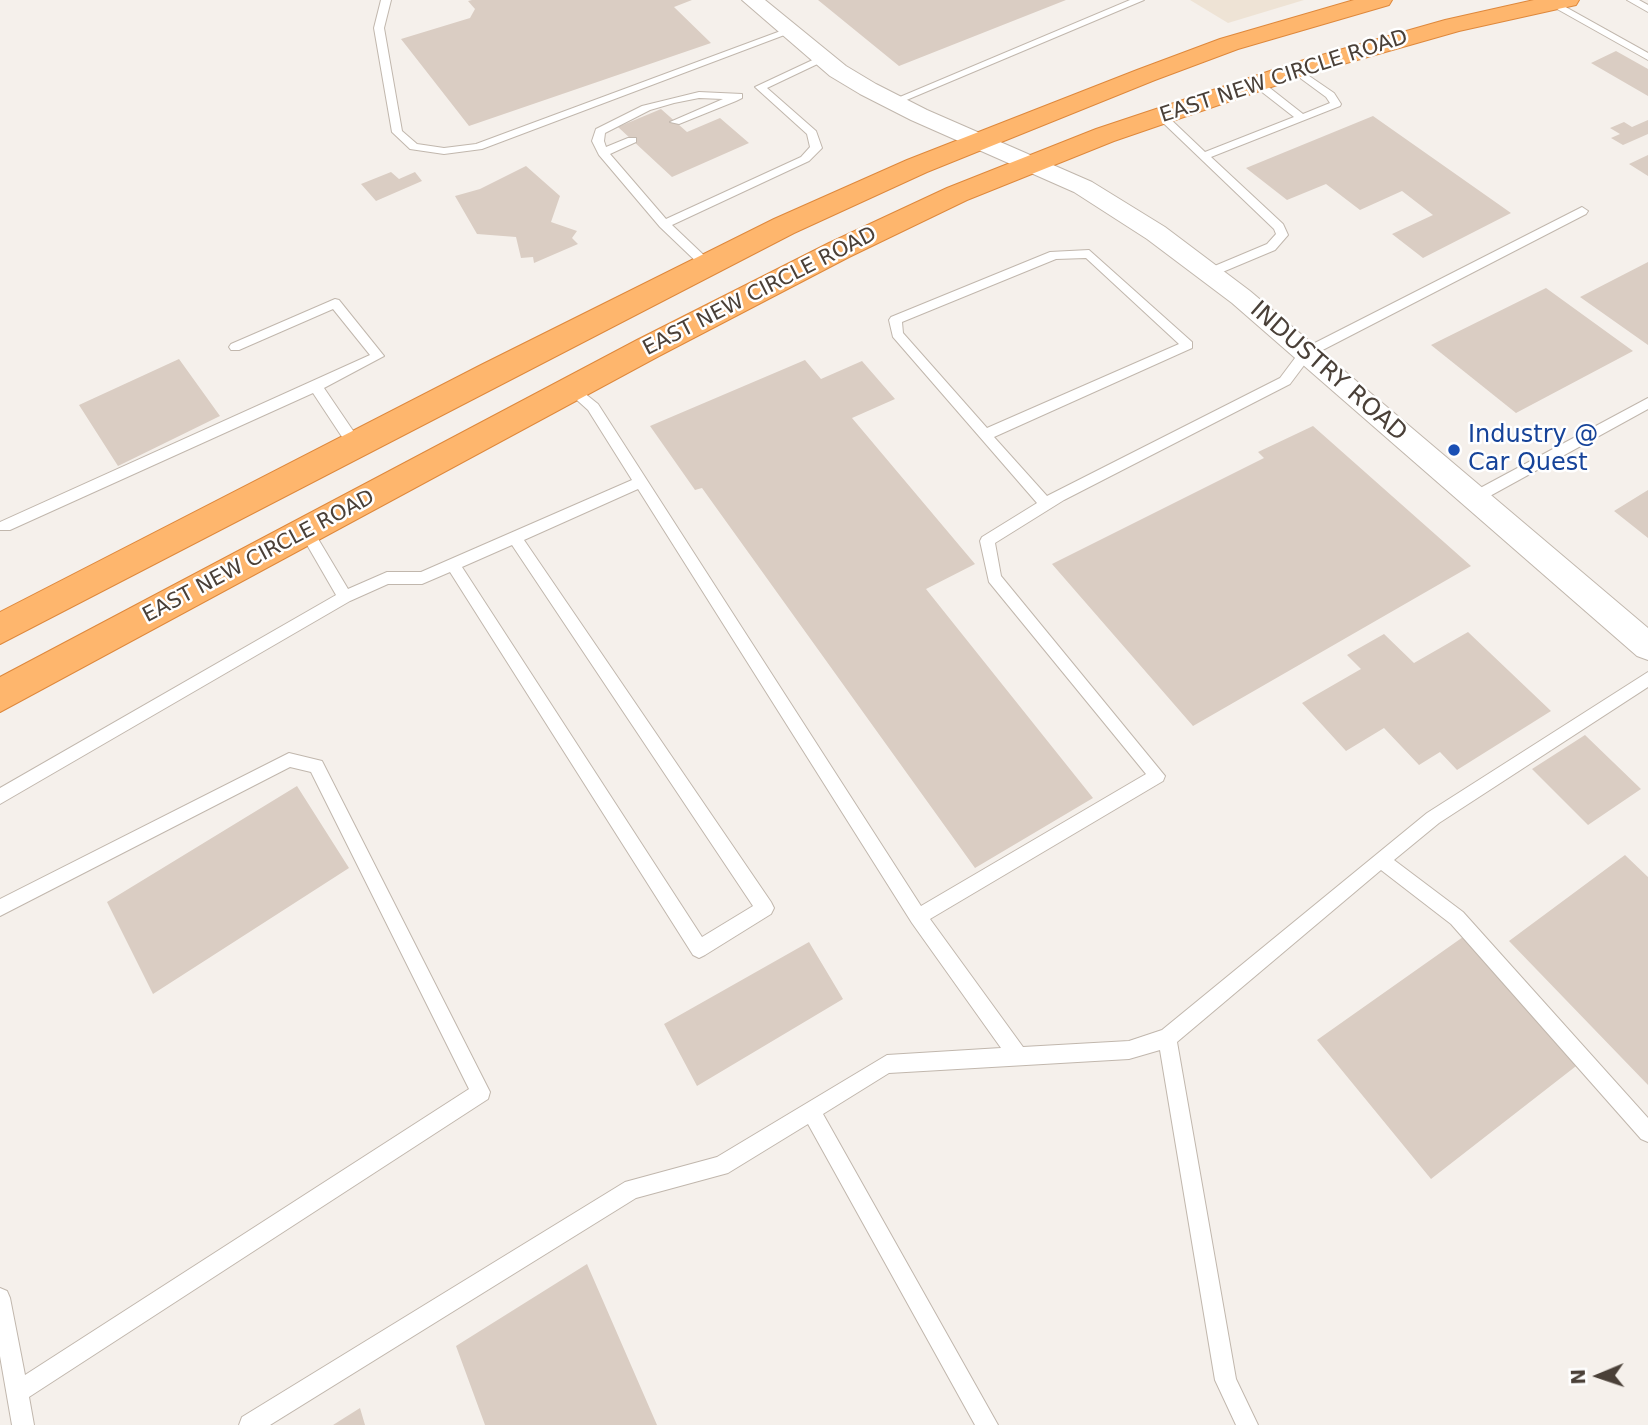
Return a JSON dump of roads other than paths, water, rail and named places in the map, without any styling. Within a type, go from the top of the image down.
[{"type":"highway","name":"EAST NEW CIRCLE ROAD","points":[[0,629],[784,226],[979,141],[1229,44],[1380,0]]},
{"type":"highway","name":"EAST NEW CIRCLE ROAD","points":[[0,696],[573,388],[839,250],[957,194],[1161,116],[1296,70],[1454,25],[1560,2]]},
{"type":"street","name":"INDUSTRY ROAD","points":[[752,0],[838,71],[893,102],[1116,205],[1209,273],[1306,353],[1648,647]]},
{"type":"lane","points":[[386,0],[379,28],[397,131],[414,147],[444,151],[478,147],[790,31]]},
{"type":"lane","points":[[893,102],[1139,0]]},
{"type":"lane","points":[[1632,0],[1648,9]]},
{"type":"lane","points":[[1560,2],[1648,57]]},
{"type":"lane","points":[[675,122],[823,59]]},
{"type":"lane","points":[[1204,156],[1336,104],[1330,95],[1296,70]]},
{"type":"lane","points":[[1257,83],[1302,118]]},
{"type":"lane","points":[[664,224],[804,159],[816,148],[812,133],[760,87]]},
{"type":"lane","points":[[706,265],[664,224],[603,153],[598,141],[600,131],[646,108],[699,96],[738,96]]},
{"type":"lane","points":[[1161,116],[1279,227],[1282,235],[1271,247],[1209,273]]},
{"type":"lane","points":[[603,153],[632,140]]},
{"type":"lane","points":[[918,917],[1157,776],[994,578],[987,541],[1046,504],[1285,381],[1306,353],[1582,211]]},
{"type":"lane","points":[[985,435],[1188,345],[1089,254],[1054,255],[895,320],[897,334],[985,435],[1046,504]]},
{"type":"lane","points":[[5,526],[378,356],[335,303],[235,347]]},
{"type":"lane","points":[[316,386],[355,445]]},
{"type":"lane","points":[[573,388],[593,407],[918,917],[1018,1056]]},
{"type":"lane","points":[[1474,498],[1648,403]]},
{"type":"lane","points":[[0,797],[345,597],[387,579],[422,578],[641,482]]},
{"type":"lane","points":[[306,531],[345,597]]},
{"type":"lane","points":[[453,565],[699,949],[765,908],[515,538]]},
{"type":"lane","points":[[250,1425],[632,1189],[721,1166],[887,1064],[1129,1049],[1167,1038],[1433,818],[1648,679]]},
{"type":"lane","points":[[0,908],[289,760],[316,766],[481,1091],[17,1392]]},
{"type":"lane","points":[[1381,860],[1457,918],[1648,1132]]},
{"type":"lane","points":[[1167,1038],[1226,1380],[1247,1425]]},
{"type":"lane","points":[[811,1111],[987,1425]]},
{"type":"lane","points":[[0,1298],[23,1425]]},
{"type":"place","name":"Industry @ Car Quest","points":[[1454,450]]}]
